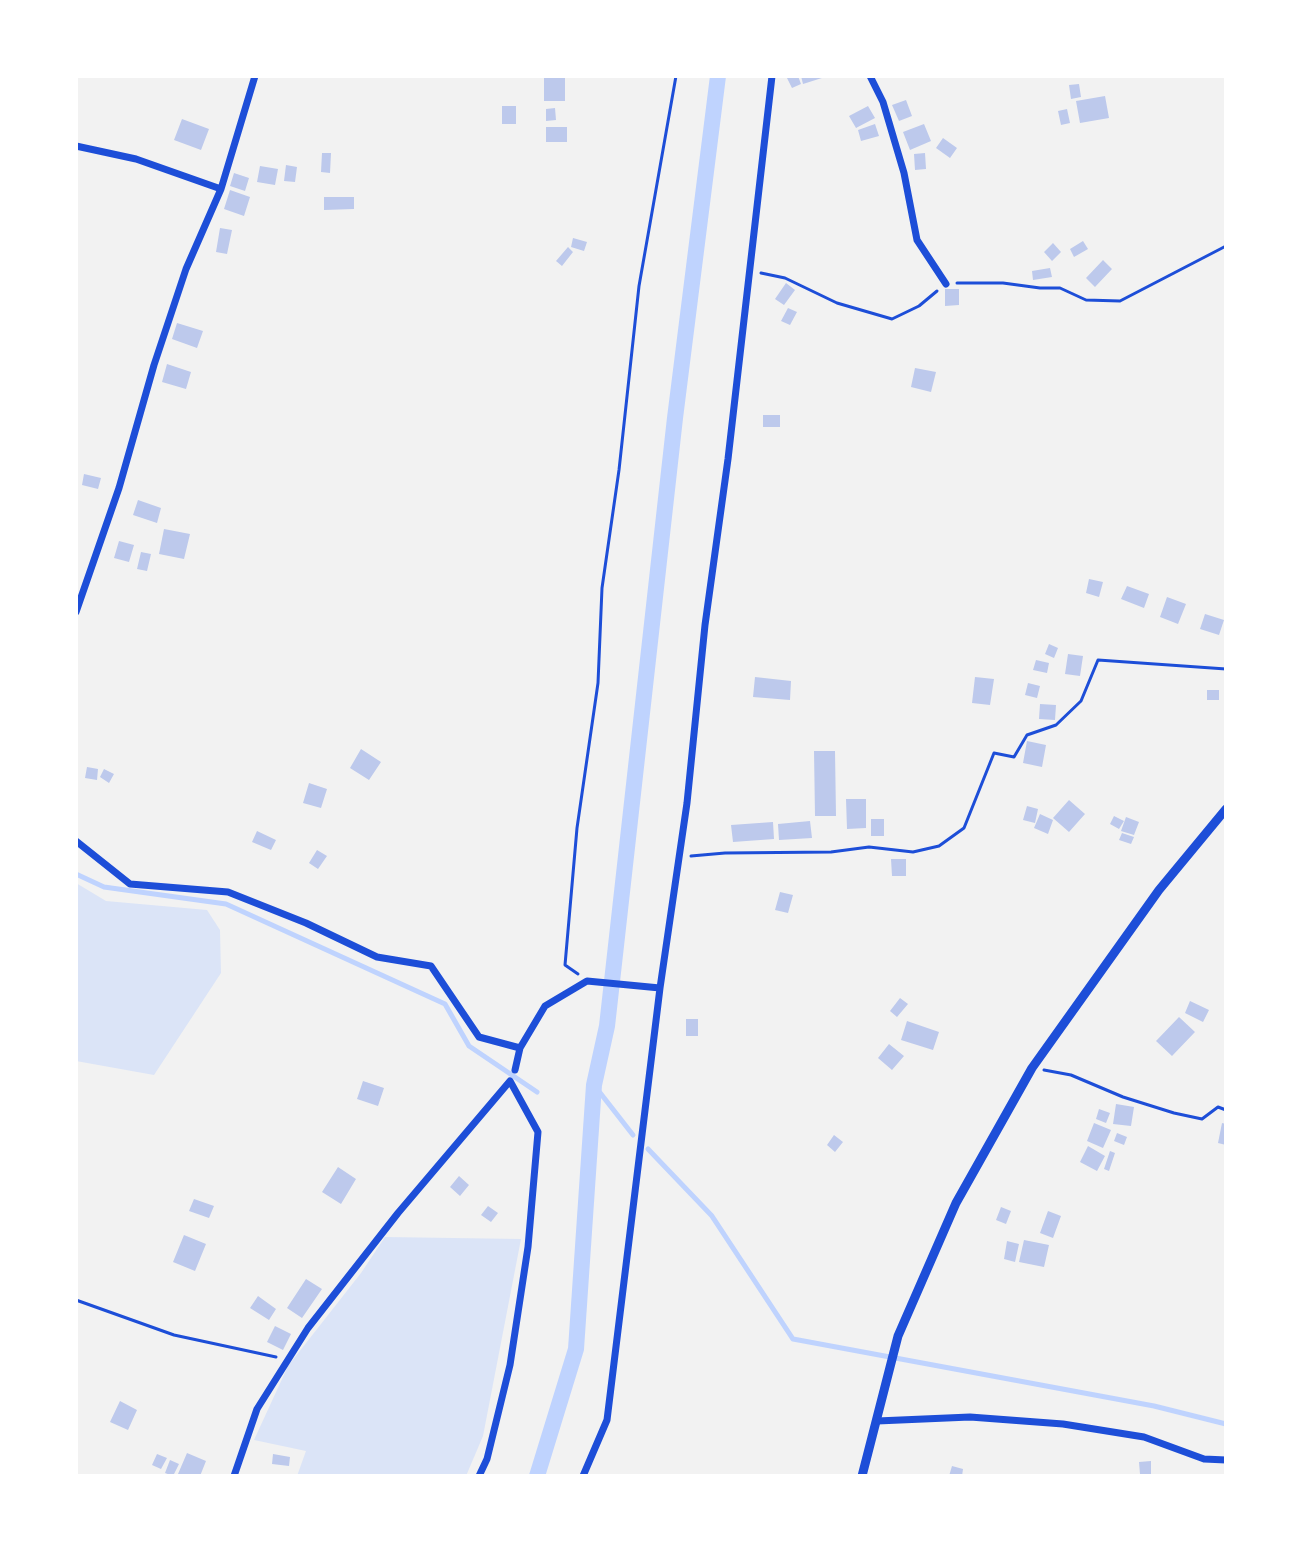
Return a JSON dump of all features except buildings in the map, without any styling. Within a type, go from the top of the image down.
[{"type":"street","points":[[76,612],[119,488],[154,365],[186,269],[221,189],[255,76]]},
{"type":"street","points":[[583,1476],[607,1420],[660,988],[687,803],[705,625],[728,459],[772,76]]},
{"type":"street","points":[[870,76],[883,102],[904,173],[917,240],[946,284]]},
{"type":"street","points":[[76,146],[136,159],[221,189]]},
{"type":"street","points":[[862,1476],[898,1336],[956,1203],[1032,1068],[1159,890],[1226,809]]},
{"type":"street","points":[[76,841],[130,884],[228,892],[306,923],[377,957],[431,966],[479,1037],[520,1048]]},
{"type":"street","points":[[515,1070],[520,1048],[545,1006],[587,981],[660,988]]},
{"type":"street","points":[[234,1476],[257,1409],[308,1328],[398,1213],[510,1081],[538,1132],[528,1247],[510,1365],[487,1459],[479,1476]]},
{"type":"street","points":[[877,1421],[970,1417],[1063,1424],[1144,1437],[1204,1459],[1226,1460]]},
{"type":"path","points":[[587,981],[565,965],[577,828],[598,683],[602,588],[619,470],[639,286],[676,76]]},
{"type":"path","points":[[750,271],[785,278],[837,303],[892,319],[919,306],[946,284],[1003,283],[1060,288],[1086,300],[1120,301],[1226,246]]},
{"type":"path","points":[[679,857],[725,853],[831,852],[869,847],[913,852],[939,846],[964,828],[994,753],[1014,757],[1027,735],[1056,725],[1081,701],[1098,660],[1226,669]]},
{"type":"path","points":[[1032,1068],[1071,1075],[1123,1097],[1174,1113],[1202,1119],[1218,1107],[1226,1110]]},
{"type":"path","points":[[76,1300],[174,1335],[288,1360]]},
{"type":"shaded area","points":[[76,883],[106,901],[207,910],[220,930],[221,973],[154,1075],[76,1061]]},
{"type":"shaded area","points":[[385,1237],[521,1239],[483,1436],[466,1476],[297,1476],[306,1451],[254,1440],[288,1366],[361,1273]]},
{"type":"waterway","points":[[537,1476],[576,1349],[594,1085],[607,1026],[675,418],[718,76]]},
{"type":"waterway","points":[[76,874],[104,887],[226,904],[445,1004],[469,1046],[537,1092]]},
{"type":"waterway","points":[[594,1085],[633,1135]]},
{"type":"waterway","points":[[648,1149],[712,1216],[793,1339],[1154,1406],[1226,1424]]}]
